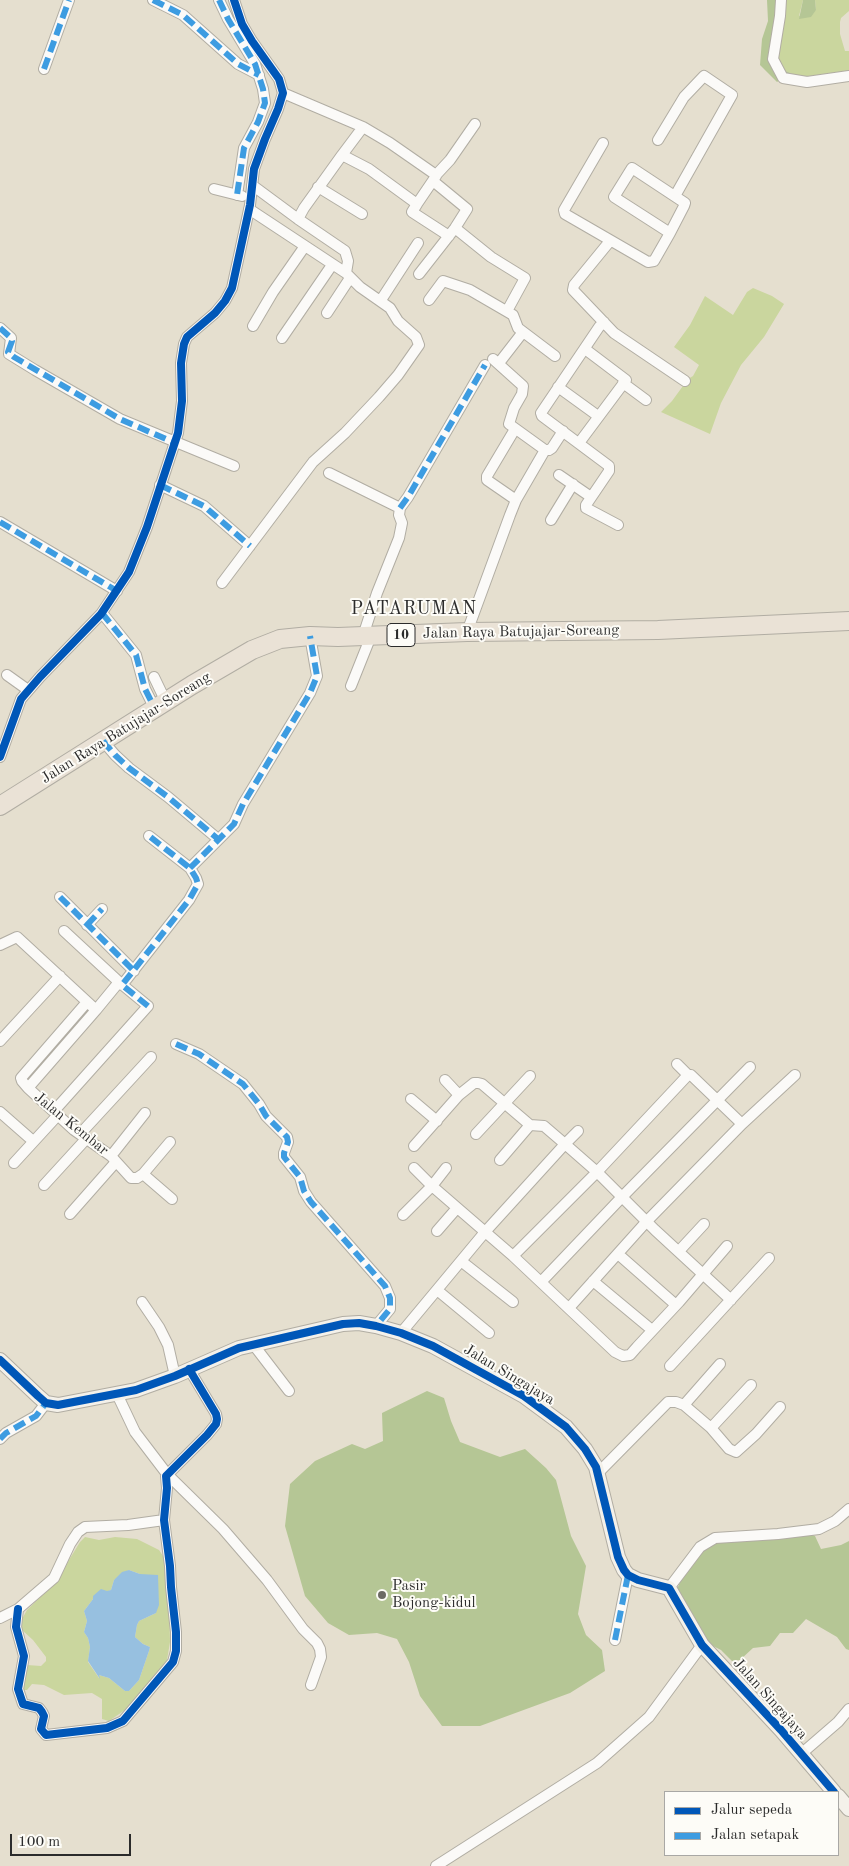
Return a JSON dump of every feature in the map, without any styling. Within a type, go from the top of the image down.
[{"type":"highway","name":"Jalan Raya Batujajar-Soreang","points":[[0,806],[160,705],[252,650],[280,639],[310,636],[467,632],[658,630],[849,621]]},
{"type":"street","points":[[44,69],[69,0]]},
{"type":"street","points":[[153,0],[183,15],[228,56],[259,76]]},
{"type":"street","points":[[219,0],[228,19],[256,64],[264,89],[265,103],[258,122],[244,148],[237,195]]},
{"type":"street","points":[[0,757],[4,738],[17,708],[28,690],[102,612],[129,572],[175,443],[181,416],[182,348],[187,337],[215,313],[226,300],[232,288],[250,204],[254,169],[278,109],[282,93],[279,79],[242,24],[234,0]]},
{"type":"street","points":[[781,0],[773,58],[783,78],[807,82],[849,76]]},
{"type":"street","points":[[658,140],[684,97],[704,76],[732,95],[675,196]]},
{"type":"street","points":[[282,93],[330,111],[390,143],[434,178],[467,208],[452,232],[419,274]]},
{"type":"street","points":[[475,124],[450,160],[434,178],[412,212],[452,232],[525,278],[507,311]]},
{"type":"street","points":[[298,219],[318,187],[362,127]]},
{"type":"street","points":[[603,143],[564,210],[566,214],[610,241],[651,262],[654,261],[670,233],[685,203],[632,168],[614,198],[670,233]]},
{"type":"street","points":[[244,148],[260,154]]},
{"type":"street","points":[[342,155],[369,169],[417,204]]},
{"type":"street","points":[[252,185],[345,251],[348,261],[348,275],[327,313]]},
{"type":"street","points":[[318,187],[362,214]]},
{"type":"street","points":[[214,189],[237,195],[305,246],[348,275],[360,287],[381,300],[390,308],[398,320],[416,336],[419,345],[398,375],[379,397],[345,433],[313,462],[222,583]]},
{"type":"street","points":[[610,241],[573,287],[573,290],[614,333],[685,381]]},
{"type":"street","points":[[381,300],[418,244]]},
{"type":"street","points":[[253,326],[273,292],[305,246]]},
{"type":"street","points":[[282,338],[332,264]]},
{"type":"street","points":[[429,300],[443,281],[470,290],[513,315],[516,326],[555,356]]},
{"type":"street","points":[[604,322],[541,413],[542,416],[609,466],[609,471],[586,505],[586,508],[618,526]]},
{"type":"street","points":[[0,328],[12,340],[8,352],[14,357],[120,419],[234,466]]},
{"type":"street","points":[[351,686],[367,636],[377,593],[399,538],[402,523],[399,515],[400,508],[492,362],[523,332]]},
{"type":"street","points":[[579,443],[626,380],[585,349]]},
{"type":"street","points":[[492,362],[523,386],[522,394],[514,408],[509,424],[546,450]]},
{"type":"street","points":[[623,383],[646,400]]},
{"type":"street","points":[[558,387],[598,416]]},
{"type":"street","points":[[515,429],[487,480],[516,500]]},
{"type":"street","points":[[467,632],[516,500],[546,450],[552,448],[563,431]]},
{"type":"street","points":[[329,473],[400,508]]},
{"type":"street","points":[[559,475],[592,497]]},
{"type":"street","points":[[551,520],[573,484]]},
{"type":"street","points":[[160,485],[204,506],[250,546]]},
{"type":"street","points":[[0,522],[117,591]]},
{"type":"street","points":[[102,612],[136,655],[145,689],[160,705]]},
{"type":"street","points":[[149,836],[190,868],[234,824],[242,804],[310,693],[317,676],[310,636]]},
{"type":"street","points":[[8,675],[28,690]]},
{"type":"street","points":[[154,677],[160,705]]},
{"type":"street","points":[[103,741],[136,774],[168,797],[218,839]]},
{"type":"street","name":"Jalan Kembar","points":[[143,1174],[137,1178],[130,1178],[113,1159],[84,1135],[74,1130],[28,1088],[96,1010],[134,971],[194,892],[198,884],[190,868]]},
{"type":"street","points":[[60,897],[134,971]]},
{"type":"street","points":[[87,925],[102,909]]},
{"type":"street","points":[[14,1164],[148,1006],[64,932]]},
{"type":"street","points":[[0,945],[17,937],[96,1010]]},
{"type":"street","points":[[0,1041],[60,976]]},
{"type":"street","points":[[28,1088],[21,1078],[87,1002]]},
{"type":"street","points":[[176,1044],[199,1054],[243,1084],[266,1116],[287,1137],[288,1142],[284,1157],[300,1177],[304,1191],[311,1202],[385,1286],[390,1298],[390,1309],[376,1326]]},
{"type":"street","points":[[44,1185],[151,1057]]},
{"type":"street","points":[[677,1064],[688,1075],[692,1075],[742,1124]]},
{"type":"street","points":[[541,1282],[750,1067]]},
{"type":"street","points":[[513,1256],[597,1172],[688,1075]]},
{"type":"street","points":[[569,1308],[646,1221],[742,1124],[795,1075]]},
{"type":"street","points":[[476,1134],[530,1076]]},
{"type":"street","points":[[444,1080],[459,1095]]},
{"type":"street","points":[[414,1146],[459,1095],[478,1082],[530,1125],[544,1126],[597,1172],[646,1221],[731,1300]]},
{"type":"street","points":[[411,1100],[437,1121]]},
{"type":"street","points":[[0,1112],[33,1142]]},
{"type":"street","points":[[70,1214],[113,1159],[145,1113]]},
{"type":"street","points":[[500,1160],[530,1125]]},
{"type":"street","points":[[401,1333],[485,1232],[578,1131]]},
{"type":"street","points":[[170,1142],[143,1174],[172,1199]]},
{"type":"street","points":[[414,1168],[622,1356],[630,1355],[727,1246]]},
{"type":"street","points":[[403,1215],[432,1186],[446,1168]]},
{"type":"street","points":[[437,1232],[457,1208]]},
{"type":"street","points":[[679,1251],[704,1224]]},
{"type":"street","points":[[618,1254],[676,1305]]},
{"type":"street","points":[[670,1366],[769,1258]]},
{"type":"street","points":[[461,1261],[513,1302]]},
{"type":"street","points":[[594,1281],[652,1330]]},
{"type":"street","points":[[437,1290],[490,1333]]},
{"type":"street","points":[[142,1302],[159,1327],[168,1345],[175,1376]]},
{"type":"street","name":"Jalan Singajaya","points":[[46,1403],[58,1406],[152,1385],[239,1348],[343,1324],[376,1326],[401,1333],[433,1346],[464,1363],[542,1408],[566,1427],[585,1449],[596,1467],[618,1557],[628,1576]]},
{"type":"street","points":[[253,1344],[289,1391]]},
{"type":"street","points":[[0,1360],[46,1403],[36,1416],[6,1433],[0,1439]]},
{"type":"street","points":[[684,1405],[720,1364]]},
{"type":"street","points":[[18,1609],[16,1627],[24,1656],[18,1689],[23,1704],[38,1708],[42,1712],[44,1716],[40,1729],[46,1735],[107,1728],[123,1721],[173,1662],[176,1651],[170,1566],[164,1520],[167,1474],[216,1424],[216,1414],[189,1369]]},
{"type":"street","points":[[711,1428],[751,1385]]},
{"type":"street","points":[[116,1394],[135,1432],[167,1474],[224,1529],[267,1580],[303,1629],[317,1643],[321,1657],[311,1685]]},
{"type":"street","points":[[598,1473],[668,1402],[684,1405],[711,1428],[729,1449],[736,1452],[756,1434],[780,1407]]},
{"type":"street","points":[[616,1640],[628,1576],[669,1588],[700,1547],[715,1538],[819,1529],[835,1521],[849,1510]]},
{"type":"street","points":[[0,1618],[18,1609],[54,1578],[74,1538],[85,1527],[128,1525],[164,1520]]},
{"type":"street","name":"Jalan Singajaya","points":[[669,1588],[702,1645],[833,1791]]},
{"type":"street","points":[[436,1866],[597,1763],[649,1717],[702,1645]]},
{"type":"street","points":[[801,1754],[838,1722],[849,1709]]},
{"type":"green space","points":[[767,0],[785,0],[777,54],[781,69],[790,73],[777,82],[760,65],[762,39],[768,21]]},
{"type":"green space","points":[[785,0],[803,0],[799,16],[816,10],[815,0],[849,0],[849,11],[841,18],[840,34],[845,51],[849,51],[849,73],[821,78],[796,76],[781,69],[777,54]]},
{"type":"green space","points":[[803,0],[815,0],[816,10],[811,17],[799,19]]},
{"type":"green space","points":[[753,288],[772,296],[784,304],[764,337],[741,365],[721,403],[710,434],[661,412],[672,401],[688,379],[693,376],[699,365],[674,347],[690,325],[705,296],[733,315],[747,292]]},
{"type":"green space","points":[[427,1391],[444,1398],[460,1442],[500,1457],[525,1449],[556,1480],[571,1536],[586,1566],[578,1614],[586,1635],[602,1650],[605,1671],[570,1693],[480,1726],[442,1726],[420,1696],[409,1662],[397,1639],[377,1633],[349,1635],[328,1623],[305,1596],[285,1526],[290,1484],[315,1461],[352,1444],[365,1449],[383,1441],[382,1413]]},
{"type":"green space","points":[[805,1533],[815,1536],[821,1549],[841,1545],[849,1541],[849,1650],[846,1649],[837,1637],[806,1619],[793,1633],[780,1633],[770,1646],[753,1648],[740,1660],[732,1661],[703,1636],[683,1607],[677,1589],[682,1578],[699,1553],[711,1544],[722,1540]]},
{"type":"green space","points":[[85,1537],[99,1540],[115,1537],[137,1539],[159,1550],[163,1556],[166,1569],[169,1594],[170,1642],[166,1666],[125,1710],[109,1721],[102,1719],[102,1699],[92,1693],[64,1695],[44,1685],[32,1684],[27,1690],[23,1690],[20,1687],[27,1665],[41,1666],[46,1661],[46,1657],[33,1640],[22,1630],[22,1619],[27,1610],[55,1583]],"holes":[[[129,1570],[140,1574],[156,1613],[139,1621],[137,1625],[135,1637],[150,1647],[139,1680],[129,1691],[125,1691],[109,1678],[99,1675],[99,1678],[88,1662],[90,1647],[84,1632],[87,1621],[84,1611],[93,1599],[111,1590],[114,1580]]]},
{"type":"water","points":[[129,1570],[140,1574],[158,1575],[159,1605],[156,1613],[139,1621],[137,1625],[135,1637],[150,1647],[139,1680],[129,1691],[125,1691],[109,1678],[99,1675],[100,1679],[88,1661],[90,1647],[84,1632],[87,1621],[84,1611],[93,1599],[93,1596],[101,1589],[111,1590],[114,1580],[122,1572]]},
{"type":"marked path","points":[[44,69],[69,0]]},
{"type":"marked path","points":[[153,0],[183,15],[238,64],[259,75]]},
{"type":"marked path","points":[[219,0],[255,64],[263,89],[265,103],[258,122],[244,148],[237,195]]},
{"type":"marked path","points":[[0,328],[11,338],[12,341],[8,352],[14,357],[120,419],[175,443]]},
{"type":"marked path","points":[[400,508],[485,365]]},
{"type":"marked path","points":[[160,485],[204,506],[250,546]]},
{"type":"marked path","points":[[0,522],[117,591]]},
{"type":"marked path","points":[[102,613],[136,655],[145,689],[155,709]]},
{"type":"marked path","points":[[190,868],[234,824],[243,804],[310,693],[317,676],[310,636]]},
{"type":"marked path","points":[[103,741],[129,768],[168,797],[218,839]]},
{"type":"marked path","points":[[148,1006],[122,985],[189,900],[198,884],[190,868],[149,836]]},
{"type":"marked path","points":[[60,897],[134,971]]},
{"type":"marked path","points":[[87,925],[102,909]]},
{"type":"marked path","points":[[176,1044],[199,1054],[243,1084],[266,1116],[287,1137],[288,1142],[284,1157],[300,1177],[304,1191],[311,1202],[385,1286],[390,1298],[390,1309],[376,1326]]},
{"type":"marked path","points":[[0,1439],[6,1433],[36,1416],[46,1403]]},
{"type":"marked path","points":[[615,1640],[628,1575]]},
{"type":"cycle path","points":[[0,757],[21,699],[101,614],[129,572],[147,527],[178,433],[182,401],[181,363],[184,344],[187,337],[215,313],[225,301],[232,288],[250,205],[254,169],[283,93],[279,79],[242,24],[234,0]]},
{"type":"cycle path","points":[[0,1360],[46,1403],[58,1405],[136,1390],[175,1376],[239,1348],[343,1324],[359,1323],[376,1326],[401,1333],[433,1346],[524,1396],[566,1427],[585,1449],[596,1467],[618,1557],[624,1570],[628,1575],[638,1580],[669,1588],[702,1645],[781,1730],[833,1791]]},
{"type":"cycle path","points":[[18,1609],[16,1627],[24,1656],[18,1689],[23,1704],[39,1708],[42,1712],[44,1716],[41,1729],[46,1735],[107,1728],[123,1721],[173,1662],[176,1651],[176,1632],[164,1520],[167,1488],[166,1476],[207,1435],[216,1424],[217,1419],[216,1414],[189,1369]]},
{"type":"place","name":"Pasir Bojong-kidul","points":[[382,1595]]},
{"type":"district","name":"PATARUMAN","points":[[414,609]]}]
